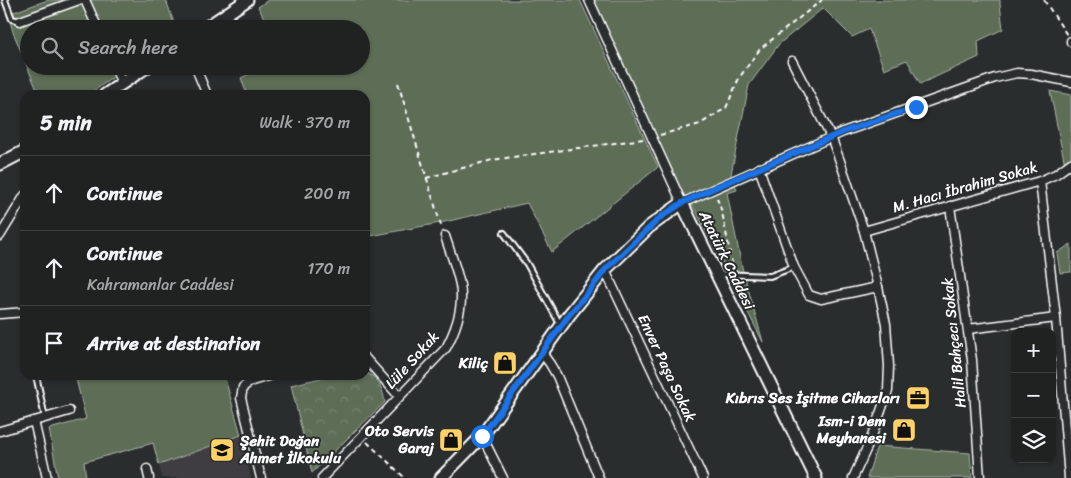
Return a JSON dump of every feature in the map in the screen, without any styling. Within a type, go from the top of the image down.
[{"type":"street","points":[[23,20],[79,0]]},
{"type":"street","points":[[85,0],[94,20]]},
{"type":"street","points":[[214,20],[232,4],[248,0]]},
{"type":"street","name":"Atatürk Caddesi","points":[[588,0],[682,203],[816,478]]},
{"type":"street","points":[[792,61],[831,137],[864,231],[878,287],[888,344],[888,391],[871,439],[853,478]]},
{"type":"street","points":[[441,478],[482,436],[561,326],[605,270],[650,227],[682,203],[831,137],[995,78],[1017,74],[1031,74],[1071,82]]},
{"type":"street","points":[[118,75],[122,83]]},
{"type":"street","points":[[112,90],[134,75]]},
{"type":"street","points":[[199,75],[205,90]]},
{"type":"street","points":[[0,164],[20,154]]},
{"type":"street","name":"M. Hacı İbrahim Sokak","points":[[864,231],[1040,181],[1056,174],[1071,163]]},
{"type":"street","points":[[759,168],[794,268],[805,291],[816,299],[878,287]]},
{"type":"street","points":[[1040,181],[1056,318],[1067,387],[1069,478]]},
{"type":"street","points":[[0,236],[20,203]]},
{"type":"street","name":"Halil Bahçecı Sokak","points":[[950,206],[972,360],[980,478]]},
{"type":"street","name":"Lüle Sokak","points":[[322,478],[446,348],[455,331],[459,311],[460,286],[445,236]]},
{"type":"street","name":"Enver Paşa Sokak","points":[[605,270],[703,478]]},
{"type":"street","points":[[0,314],[20,312]]},
{"type":"street","points":[[968,329],[1056,318]]},
{"type":"street","points":[[542,353],[557,376],[599,478]]},
{"type":"street","points":[[370,364],[399,396]]},
{"type":"street","points":[[255,380],[243,387],[241,398],[261,478]]},
{"type":"street","points":[[0,430],[69,411]]},
{"type":"street","points":[[34,421],[47,478]]},
{"type":"street","points":[[482,436],[503,478]]},
{"type":"street","points":[[147,469],[149,478]]},
{"type":"lane","points":[[6,0],[12,19],[20,21]]},
{"type":"lane","points":[[504,233],[527,264],[561,326]]},
{"type":"lane","points":[[717,274],[770,276],[794,268]]},
{"type":"lane","points":[[37,380],[45,418]]},
{"type":"path","points":[[1044,0],[1071,42]]},
{"type":"path","points":[[398,83],[445,236]]},
{"type":"path","points":[[714,188],[722,212],[734,276]]},
{"type":"path","points":[[362,437],[405,478]]},
{"type":"shaded area","name":"Şehit Doğan Ahmet İlkokulu","points":[[241,435],[251,478],[162,478],[159,465]]},
{"type":"green space","points":[[48,0],[166,0],[173,20],[20,20],[20,49],[8,14]]},
{"type":"green space","points":[[268,0],[580,0],[658,167],[552,252],[527,203],[440,223],[370,236],[370,90],[245,90],[241,78],[247,75],[370,75],[370,20],[265,20],[258,7]]},
{"type":"green space","points":[[593,0],[1000,0],[1003,29],[978,41],[979,57],[920,84],[907,60],[884,69],[869,29],[852,37],[823,8],[779,44],[749,85],[731,174],[737,190],[727,193],[742,267],[763,342],[695,209],[684,196]]},
{"type":"green space","points":[[31,75],[116,75],[95,90],[37,90]]},
{"type":"green space","points":[[1050,91],[1071,95],[1071,173],[1066,170]]},
{"type":"green space","points":[[1071,244],[1071,272],[1060,273],[1057,253]]},
{"type":"green space","points":[[370,374],[377,380],[385,402],[312,473],[291,385],[312,380],[370,380]]},
{"type":"green space","points":[[76,380],[225,380],[241,435],[159,465],[153,443],[84,462],[86,478],[58,478],[49,429],[86,419]]},
{"type":"green space","points":[[877,446],[970,453],[972,478],[867,478]]},
{"type":"place","name":"Kiliç","points":[[505,363]]},
{"type":"place","name":"Kıbrıs Ses İşitme Cihazları","points":[[918,398]]},
{"type":"place","name":"Ism-i Dem Meyhanesi","points":[[904,430]]},
{"type":"place","name":"Oto Servis Garaj","points":[[451,440]]},
{"type":"place","name":"Şehit Doğan Ahmet İlkokulu","points":[[222,450]]},
{"type":"route","points":[[482,436],[569,315],[605,270],[661,217],[682,203],[714,188],[843,132],[916,107]]}]
